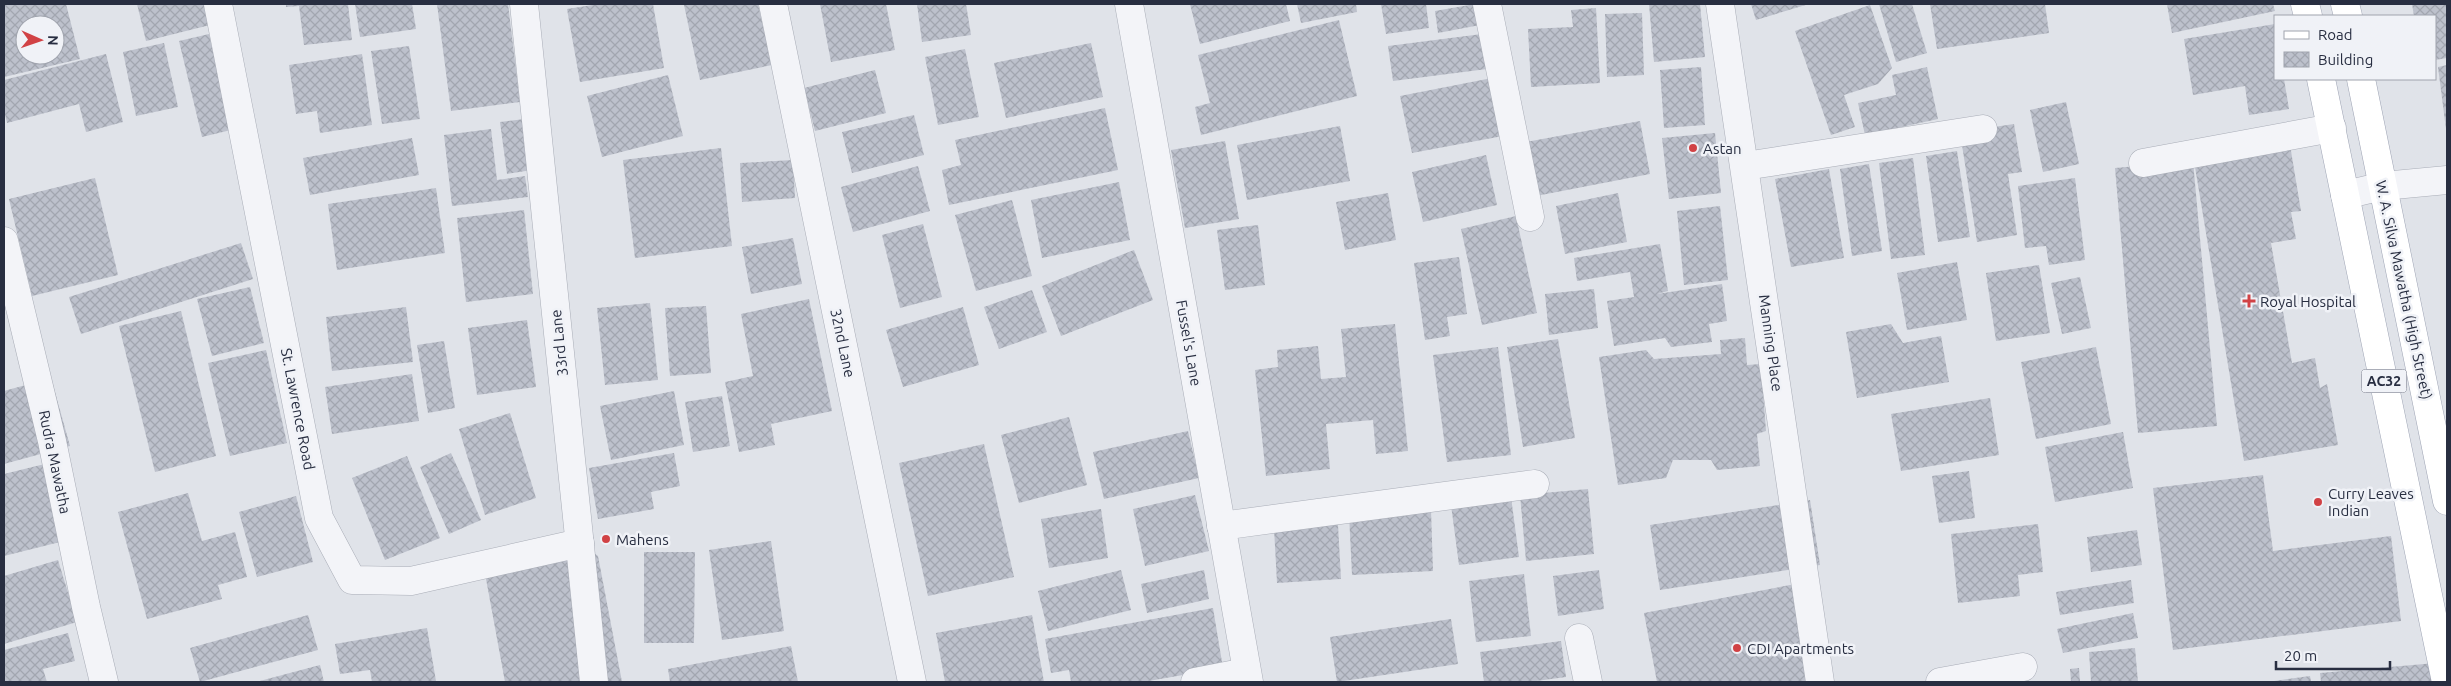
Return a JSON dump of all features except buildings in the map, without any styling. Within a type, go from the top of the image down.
[{"type":"main road","name":"AC32","points":[[2322,80],[2446,682]]},
{"type":"main road","name":"W. A. Silva Mawatha (High Street)","points":[[2361,80],[2447,501]]},
{"type":"street","name":"St. Lawrence Road","points":[[218,4],[319,518],[352,580],[411,581],[580,543]]},
{"type":"street","name":"33rd Lane","points":[[524,4],[594,682]]},
{"type":"street","name":"32nd Lane","points":[[773,4],[912,682]]},
{"type":"street","name":"Fussel's Lane","points":[[1129,4],[1248,677]]},
{"type":"street","points":[[1487,4],[1530,217]]},
{"type":"street","name":"Manning Place","points":[[1720,4],[1820,682]]},
{"type":"street","points":[[2143,163],[2332,128]]},
{"type":"street","points":[[1745,166],[1983,129]]},
{"type":"street","points":[[2345,195],[2383,186],[2447,180]]},
{"type":"street","name":"Rudra Mawatha","points":[[4,241],[52,441],[86,607],[104,682]]},
{"type":"street","points":[[1221,526],[1535,484]]},
{"type":"street","points":[[1580,638],[1588,682]]},
{"type":"street","points":[[1940,682],[2023,666]]},
{"type":"street","points":[[1196,682],[1248,677]]},
{"type":"place","name":"Astan","points":[[1693,148]]},
{"type":"place","name":"Royal Hospital","points":[[2249,301]]},
{"type":"place","name":"Curry Leaves Indian","points":[[2318,502]]},
{"type":"place","name":"Mahens","points":[[606,539]]},
{"type":"place","name":"CDI Apartments","points":[[1737,648]]}]
